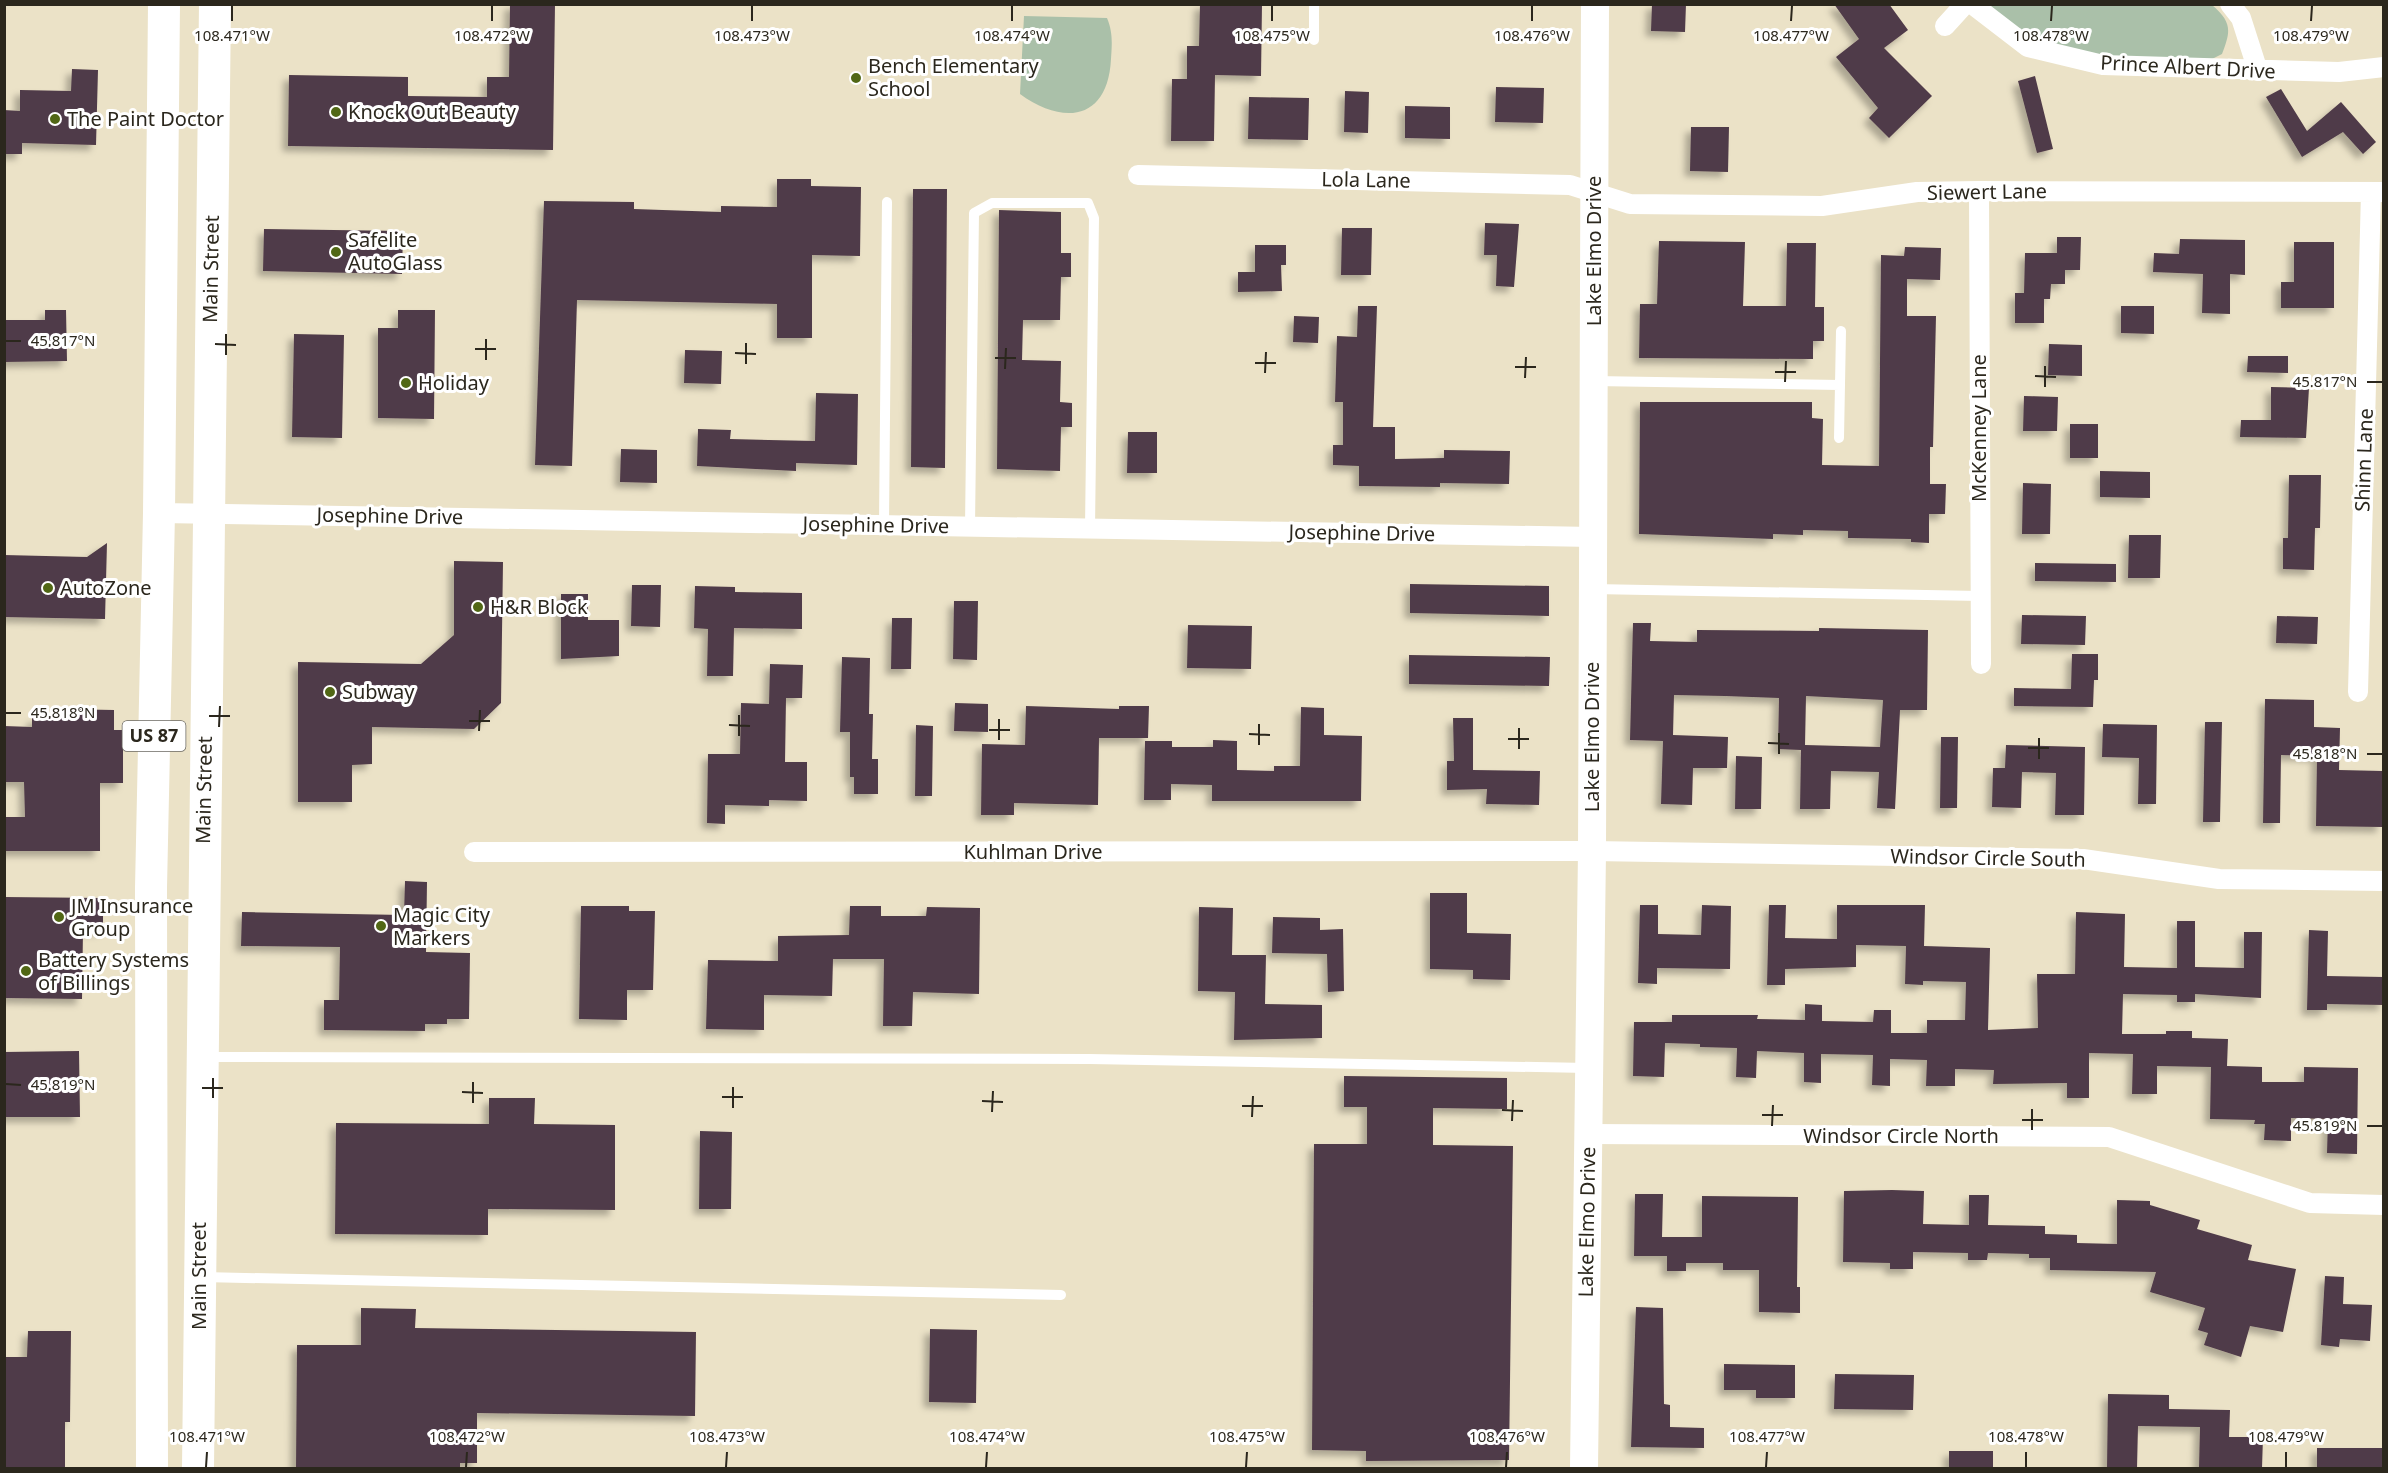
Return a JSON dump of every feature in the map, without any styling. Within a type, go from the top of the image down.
[{"type":"main road","name":"US 87","points":[[152,1468],[151,888],[159,513],[164,4]]},
{"type":"main road","name":"Main Street","points":[[198,1468],[198,1277],[215,4]]},
{"type":"main road","name":"Lake Elmo Drive","points":[[1584,1468],[1592,851],[1595,4]]},
{"type":"street","points":[[1945,26],[1965,4]]},
{"type":"street","name":"Prince Albert Drive","points":[[1972,4],[2028,47],[2103,65],[2339,72],[2384,67]]},
{"type":"street","points":[[2230,4],[2241,18],[2258,71]]},
{"type":"street","name":"Lola Lane","points":[[1138,175],[1570,185],[1594,191]]},
{"type":"street","name":"Siewert Lane","points":[[1594,191],[1630,204],[1822,206],[1917,192],[2377,192]]},
{"type":"street","name":"McKenney Lane","points":[[1979,191],[1981,664]]},
{"type":"street","name":"Shinn Lane","points":[[2358,692],[2377,192]]},
{"type":"street","name":"Josephine Drive","points":[[159,513],[1593,537]]},
{"type":"street","name":"Kuhlman Drive","points":[[474,852],[1592,851]]},
{"type":"street","name":"Windsor Circle South","points":[[1592,851],[2083,859],[2219,879],[2384,881]]},
{"type":"street","name":"Windsor Circle North","points":[[1587,1134],[2109,1137],[2310,1203],[2384,1205]]},
{"type":"lane","points":[[1314,4],[1314,40]]},
{"type":"lane","points":[[884,525],[887,202]]},
{"type":"lane","points":[[970,526],[974,213],[992,203],[1088,203],[1094,218],[1090,528]]},
{"type":"lane","points":[[1839,438],[1841,331]]},
{"type":"lane","points":[[1594,381],[1840,385]]},
{"type":"lane","points":[[1593,589],[1980,596]]},
{"type":"lane","points":[[201,1057],[1089,1059],[1588,1068]]},
{"type":"lane","points":[[198,1277],[1061,1295]]},
{"type":"green space","points":[[1984,5],[2212,5],[2226,22],[2228,33],[2222,54],[2210,60],[2105,58],[2045,47]]},
{"type":"green space","points":[[1024,16],[1107,18],[1112,43],[1108,79],[1102,95],[1092,105],[1081,111],[1067,113],[1052,111],[1020,94]]},
{"type":"building","points":[[510,4],[555,4],[553,150],[288,146],[289,75],[408,77],[408,96],[487,97],[487,77],[509,77]]},
{"type":"building","points":[[1200,4],[1262,4],[1261,76],[1215,75],[1214,141],[1171,141],[1172,79],[1187,79],[1187,46],[1199,46]]},
{"type":"building","points":[[1652,4],[1686,4],[1685,32],[1651,31]]},
{"type":"building","points":[[1834,4],[1889,4],[1908,30],[1884,48],[1932,96],[1889,138],[1869,118],[1878,108],[1836,57],[1859,39]]},
{"type":"building","points":[[72,69],[98,70],[96,145],[22,143],[22,154],[4,154],[4,110],[20,111],[20,90],[71,91]]},
{"type":"building","points":[[2035,76],[2053,149],[2037,153],[2018,81]]},
{"type":"building","points":[[1496,87],[1544,88],[1543,123],[1495,122]]},
{"type":"building","points":[[2281,89],[2307,131],[2341,102],[2376,142],[2363,154],[2343,132],[2302,157],[2266,97]]},
{"type":"building","points":[[1345,91],[1369,92],[1368,133],[1344,132]]},
{"type":"building","points":[[1249,97],[1309,98],[1308,140],[1248,139]]},
{"type":"building","points":[[1405,106],[1450,107],[1450,139],[1405,138]]},
{"type":"building","points":[[1691,127],[1729,127],[1728,172],[1690,171]]},
{"type":"building","points":[[777,179],[811,179],[811,186],[861,187],[860,256],[812,255],[812,338],[777,338],[777,304],[577,300],[572,466],[535,465],[544,201],[634,202],[634,209],[721,212],[721,206],[777,207]]},
{"type":"building","points":[[913,189],[947,189],[945,468],[911,467]]},
{"type":"building","points":[[999,210],[1061,212],[1061,253],[1071,253],[1071,277],[1061,277],[1060,320],[1023,320],[1022,360],[1061,361],[1060,402],[1072,403],[1072,427],[1061,427],[1060,471],[997,469]]},
{"type":"building","points":[[1485,223],[1519,224],[1514,287],[1496,286],[1497,255],[1484,255]]},
{"type":"building","points":[[1342,228],[1372,228],[1371,275],[1341,275]]},
{"type":"building","points":[[264,229],[403,231],[402,274],[263,271]]},
{"type":"building","points":[[2057,237],[2081,237],[2080,270],[2065,270],[2065,284],[2051,284],[2050,299],[2044,299],[2044,323],[2015,323],[2015,293],[2024,293],[2025,253],[2057,253]]},
{"type":"building","points":[[2180,239],[2245,240],[2245,275],[2230,274],[2230,314],[2202,313],[2203,274],[2153,272],[2154,253],[2179,254]]},
{"type":"building","points":[[1659,241],[1745,242],[1743,306],[1786,306],[1787,243],[1816,243],[1815,307],[1824,307],[1824,341],[1813,341],[1813,359],[1639,358],[1640,304],[1657,304]]},
{"type":"building","points":[[2294,242],[2334,242],[2334,308],[2281,308],[2281,282],[2294,282]]},
{"type":"building","points":[[1255,245],[1286,245],[1286,265],[1281,265],[1282,291],[1238,292],[1238,272],[1255,272]]},
{"type":"building","points":[[1905,247],[1941,248],[1940,280],[1907,279],[1907,316],[1936,316],[1930,484],[1946,484],[1945,514],[1929,514],[1929,543],[1911,542],[1911,539],[1848,538],[1848,531],[1803,530],[1803,535],[1773,534],[1773,539],[1639,534],[1640,402],[1812,402],[1812,418],[1823,419],[1822,465],[1879,466],[1881,255],[1904,256]]},
{"type":"building","points":[[1358,306],[1377,306],[1373,427],[1395,427],[1395,459],[1444,458],[1444,450],[1510,451],[1509,484],[1440,483],[1440,487],[1359,486],[1359,466],[1333,465],[1333,445],[1343,445],[1343,402],[1335,402],[1337,336],[1357,337]]},
{"type":"building","points":[[2121,306],[2154,306],[2154,334],[2121,333]]},
{"type":"building","points":[[45,310],[66,310],[67,361],[4,362],[4,320],[45,320]]},
{"type":"building","points":[[398,310],[435,310],[434,419],[378,418],[378,328],[398,328]]},
{"type":"building","points":[[1294,316],[1319,317],[1318,343],[1293,342]]},
{"type":"building","points":[[294,334],[344,335],[342,438],[292,437]]},
{"type":"building","points":[[2049,344],[2082,345],[2082,376],[2048,375]]},
{"type":"building","points":[[685,350],[722,351],[721,384],[684,383]]},
{"type":"building","points":[[2248,356],[2288,356],[2288,373],[2247,372]]},
{"type":"building","points":[[2271,387],[2309,388],[2306,438],[2240,437],[2241,420],[2271,420]]},
{"type":"building","points":[[816,393],[858,394],[857,465],[796,463],[796,471],[697,466],[698,429],[731,430],[730,439],[815,441]]},
{"type":"building","points":[[2024,396],[2058,397],[2057,431],[2023,431]]},
{"type":"building","points":[[2070,424],[2098,424],[2098,458],[2070,458]]},
{"type":"building","points":[[1128,432],[1157,432],[1157,473],[1127,473]]},
{"type":"building","points":[[621,449],[657,450],[657,483],[620,482]]},
{"type":"building","points":[[2100,471],[2150,472],[2150,498],[2100,497]]},
{"type":"building","points":[[2289,475],[2321,475],[2320,528],[2315,528],[2314,570],[2283,569],[2283,538],[2288,538]]},
{"type":"building","points":[[2023,483],[2051,484],[2050,534],[2022,534]]},
{"type":"building","points":[[2129,535],[2161,535],[2160,578],[2128,578]]},
{"type":"building","points":[[107,543],[105,619],[4,617],[4,555],[87,557]]},
{"type":"building","points":[[454,561],[503,562],[501,703],[474,729],[372,727],[372,764],[352,765],[352,802],[298,802],[298,662],[421,664],[454,635]]},
{"type":"building","points":[[2035,563],[2116,564],[2116,582],[2035,581]]},
{"type":"building","points":[[1410,584],[1549,586],[1549,616],[1410,613]]},
{"type":"building","points":[[632,585],[661,585],[660,627],[631,626]]},
{"type":"building","points":[[695,586],[735,587],[735,592],[802,593],[802,629],[734,628],[733,676],[707,676],[708,629],[694,628]]},
{"type":"building","points":[[561,594],[588,594],[588,620],[619,620],[619,656],[561,659]]},
{"type":"building","points":[[954,601],[978,601],[977,660],[953,659]]},
{"type":"building","points":[[2022,615],[2086,616],[2085,645],[2021,644]]},
{"type":"building","points":[[2277,616],[2318,617],[2317,644],[2276,643]]},
{"type":"building","points":[[892,618],[912,618],[911,669],[891,669]]},
{"type":"building","points":[[1633,623],[1651,623],[1650,641],[1697,642],[1697,630],[1819,631],[1819,628],[1928,630],[1927,710],[1900,710],[1895,809],[1877,808],[1879,772],[1831,771],[1830,809],[1800,809],[1801,750],[1778,749],[1779,698],[1674,695],[1673,735],[1728,737],[1727,768],[1693,768],[1692,805],[1661,804],[1663,741],[1630,740]],"holes":[[[1806,696],[1883,700],[1880,747],[1805,745]]]},
{"type":"building","points":[[1188,625],[1252,626],[1251,669],[1187,668]]},
{"type":"building","points":[[2072,654],[2098,654],[2098,680],[2094,680],[2093,707],[2014,706],[2014,688],[2071,689]]},
{"type":"building","points":[[1409,655],[1550,657],[1549,686],[1409,684]]},
{"type":"building","points":[[842,657],[870,658],[869,714],[873,714],[872,759],[878,759],[878,794],[854,794],[854,777],[850,777],[850,732],[840,732]]},
{"type":"building","points":[[770,664],[803,665],[802,698],[786,698],[785,762],[807,762],[807,801],[769,800],[769,806],[725,805],[725,824],[707,823],[708,754],[740,754],[741,703],[769,704]]},
{"type":"building","points":[[2265,699],[2314,700],[2314,727],[2340,728],[2339,770],[2383,771],[2382,827],[2316,826],[2317,756],[2281,755],[2280,823],[2263,823]]},
{"type":"building","points":[[955,703],[988,704],[988,732],[954,731]]},
{"type":"building","points":[[1026,706],[1119,709],[1119,706],[1149,706],[1148,738],[1099,738],[1098,805],[1014,803],[1014,815],[981,815],[982,744],[1025,745]]},
{"type":"building","points":[[1301,707],[1324,708],[1324,735],[1362,736],[1361,801],[1212,801],[1212,785],[1171,784],[1171,800],[1144,800],[1145,741],[1172,741],[1172,747],[1213,747],[1213,740],[1237,741],[1237,770],[1274,771],[1274,766],[1300,766]]},
{"type":"building","points":[[59,709],[114,710],[114,730],[123,730],[123,783],[100,783],[100,851],[4,851],[4,817],[25,817],[24,782],[4,782],[4,726],[32,727],[32,718],[59,718]]},
{"type":"building","points":[[1453,718],[1473,718],[1473,770],[1540,771],[1539,805],[1486,804],[1487,789],[1447,790],[1447,761],[1454,761]]},
{"type":"building","points":[[2205,722],[2222,722],[2220,822],[2203,822]]},
{"type":"building","points":[[2103,724],[2157,725],[2156,804],[2138,804],[2139,758],[2102,757]]},
{"type":"building","points":[[916,725],[933,726],[932,796],[915,796]]},
{"type":"building","points":[[1941,737],[1958,737],[1957,808],[1940,808]]},
{"type":"building","points":[[2006,745],[2085,747],[2084,815],[2055,815],[2056,773],[2022,772],[2021,808],[1992,807],[1993,768],[2005,768]]},
{"type":"building","points":[[1736,756],[1762,757],[1761,809],[1735,809]]},
{"type":"building","points":[[405,881],[427,882],[426,952],[470,953],[469,1019],[447,1019],[447,1024],[425,1024],[425,1031],[324,1030],[324,1000],[339,1000],[340,947],[241,946],[242,912],[404,915]]},
{"type":"building","points":[[1430,893],[1467,893],[1467,933],[1511,934],[1510,980],[1473,979],[1473,970],[1430,969]]},
{"type":"building","points":[[4,897],[103,898],[103,930],[83,930],[82,999],[4,998]]},
{"type":"building","points":[[1640,905],[1658,905],[1658,934],[1701,935],[1702,905],[1731,906],[1730,969],[1657,968],[1657,984],[1638,983]]},
{"type":"building","points":[[1769,905],[1786,905],[1785,938],[1837,939],[1837,905],[1925,905],[1924,946],[1990,948],[1988,1030],[2038,1028],[2037,974],[2075,974],[2076,912],[2125,914],[2124,967],[2177,968],[2177,921],[2195,921],[2195,967],[2244,968],[2244,932],[2262,932],[2261,998],[2195,994],[2195,1002],[2177,1002],[2177,995],[2123,994],[2122,1034],[2166,1034],[2166,1031],[2192,1031],[2192,1038],[2228,1039],[2227,1066],[2262,1067],[2262,1082],[2304,1082],[2304,1067],[2358,1068],[2357,1154],[2327,1153],[2328,1119],[2291,1118],[2291,1141],[2264,1140],[2265,1124],[2254,1124],[2255,1120],[2210,1119],[2211,1067],[2157,1066],[2157,1094],[2132,1094],[2133,1054],[2089,1053],[2089,1098],[2067,1098],[2067,1083],[1993,1084],[1994,1070],[1955,1069],[1955,1086],[1926,1086],[1927,1060],[1890,1059],[1890,1086],[1872,1085],[1873,1055],[1821,1054],[1821,1083],[1804,1082],[1804,1053],[1757,1051],[1756,1078],[1736,1077],[1737,1048],[1700,1047],[1700,1044],[1665,1043],[1664,1077],[1633,1076],[1634,1022],[1672,1022],[1672,1015],[1758,1015],[1757,1019],[1805,1020],[1805,1004],[1822,1005],[1822,1021],[1873,1022],[1874,1010],[1891,1010],[1891,1033],[1927,1033],[1927,1020],[1965,1020],[1966,982],[1923,981],[1923,985],[1905,984],[1906,946],[1856,945],[1856,967],[1785,969],[1785,985],[1767,985]]},
{"type":"building","points":[[581,906],[629,906],[629,911],[655,911],[653,990],[627,990],[627,1020],[579,1019]]},
{"type":"building","points":[[850,906],[881,906],[881,916],[926,916],[927,907],[980,908],[979,994],[913,992],[912,1026],[883,1026],[884,959],[833,959],[832,996],[764,995],[764,1030],[706,1029],[708,960],[778,961],[778,936],[849,935]]},
{"type":"building","points":[[1199,907],[1233,908],[1232,955],[1266,955],[1265,1004],[1322,1005],[1322,1038],[1234,1040],[1235,992],[1198,991]]},
{"type":"building","points":[[1273,917],[1320,918],[1320,930],[1343,929],[1344,991],[1328,992],[1327,954],[1272,953]]},
{"type":"building","points":[[2309,930],[2328,931],[2327,976],[2384,977],[2384,1005],[2327,1004],[2327,1010],[2307,1010]]},
{"type":"building","points":[[79,1051],[80,1117],[4,1117],[4,1052]]},
{"type":"building","points":[[1344,1076],[1507,1078],[1507,1109],[1433,1108],[1433,1145],[1513,1146],[1509,1460],[1366,1461],[1366,1451],[1312,1450],[1314,1144],[1367,1144],[1367,1107],[1344,1107]]},
{"type":"building","points":[[489,1098],[535,1098],[534,1124],[615,1125],[615,1210],[488,1209],[488,1235],[335,1234],[336,1123],[489,1124]]},
{"type":"building","points":[[700,1131],[732,1132],[731,1209],[699,1209]]},
{"type":"building","points":[[1844,1191],[1924,1191],[1923,1224],[1969,1225],[1969,1195],[1989,1195],[1988,1225],[2045,1226],[2045,1234],[2077,1235],[2077,1243],[2117,1244],[2117,1200],[2150,1201],[2150,1205],[2200,1220],[2197,1229],[2252,1245],[2248,1260],[2296,1269],[2283,1332],[2250,1326],[2241,1357],[2204,1345],[2208,1333],[2198,1330],[2205,1308],[2150,1292],[2156,1272],[2050,1270],[2050,1258],[2029,1258],[2029,1254],[1988,1253],[1987,1260],[1968,1260],[1968,1253],[1913,1252],[1913,1269],[1890,1269],[1890,1263],[1843,1262]]},
{"type":"building","points":[[1635,1194],[1663,1194],[1662,1237],[1702,1237],[1702,1196],[1798,1197],[1797,1287],[1800,1287],[1800,1313],[1759,1312],[1759,1270],[1723,1270],[1723,1263],[1686,1263],[1686,1271],[1667,1271],[1667,1256],[1634,1256]]},
{"type":"building","points":[[2325,1276],[2344,1277],[2343,1304],[2372,1305],[2370,1341],[2340,1339],[2339,1347],[2321,1345]]},
{"type":"building","points":[[1636,1307],[1663,1308],[1664,1404],[1670,1405],[1670,1427],[1704,1428],[1704,1448],[1631,1447]]},
{"type":"building","points":[[361,1308],[416,1309],[415,1328],[696,1332],[695,1416],[477,1413],[477,1463],[460,1463],[460,1468],[296,1468],[297,1345],[361,1345]]},
{"type":"building","points":[[930,1329],[977,1330],[976,1403],[929,1402]]},
{"type":"building","points":[[28,1331],[71,1331],[70,1422],[65,1422],[65,1468],[4,1467],[4,1357],[27,1357]]},
{"type":"building","points":[[1724,1364],[1795,1365],[1795,1398],[1756,1398],[1756,1390],[1724,1390]]},
{"type":"building","points":[[1835,1374],[1914,1375],[1913,1410],[1834,1409]]},
{"type":"building","points":[[2108,1394],[2169,1395],[2169,1409],[2230,1410],[2229,1437],[2263,1437],[2262,1468],[2199,1468],[2200,1427],[2138,1426],[2137,1468],[2107,1468]]},
{"type":"building","points":[[2317,1448],[2384,1448],[2384,1468],[2317,1468]]},
{"type":"building","points":[[1949,1451],[1993,1451],[1993,1468],[1949,1468]]},
{"type":"place","name":"Bench Elementary School","points":[[856,78]]},
{"type":"place","name":"Knock Out Beauty","points":[[336,112]]},
{"type":"place","name":"The Paint Doctor","points":[[55,119]]},
{"type":"place","name":"Safelite AutoGlass","points":[[336,252]]},
{"type":"place","name":"Holiday","points":[[406,383]]},
{"type":"place","name":"AutoZone","points":[[48,588]]},
{"type":"place","name":"H&R Block","points":[[478,607]]},
{"type":"place","name":"Subway","points":[[330,692]]},
{"type":"place","name":"JM Insurance Group","points":[[59,917]]},
{"type":"place","name":"Magic City Markers","points":[[381,926]]},
{"type":"place","name":"Battery Systems of Billings","points":[[26,971]]}]
